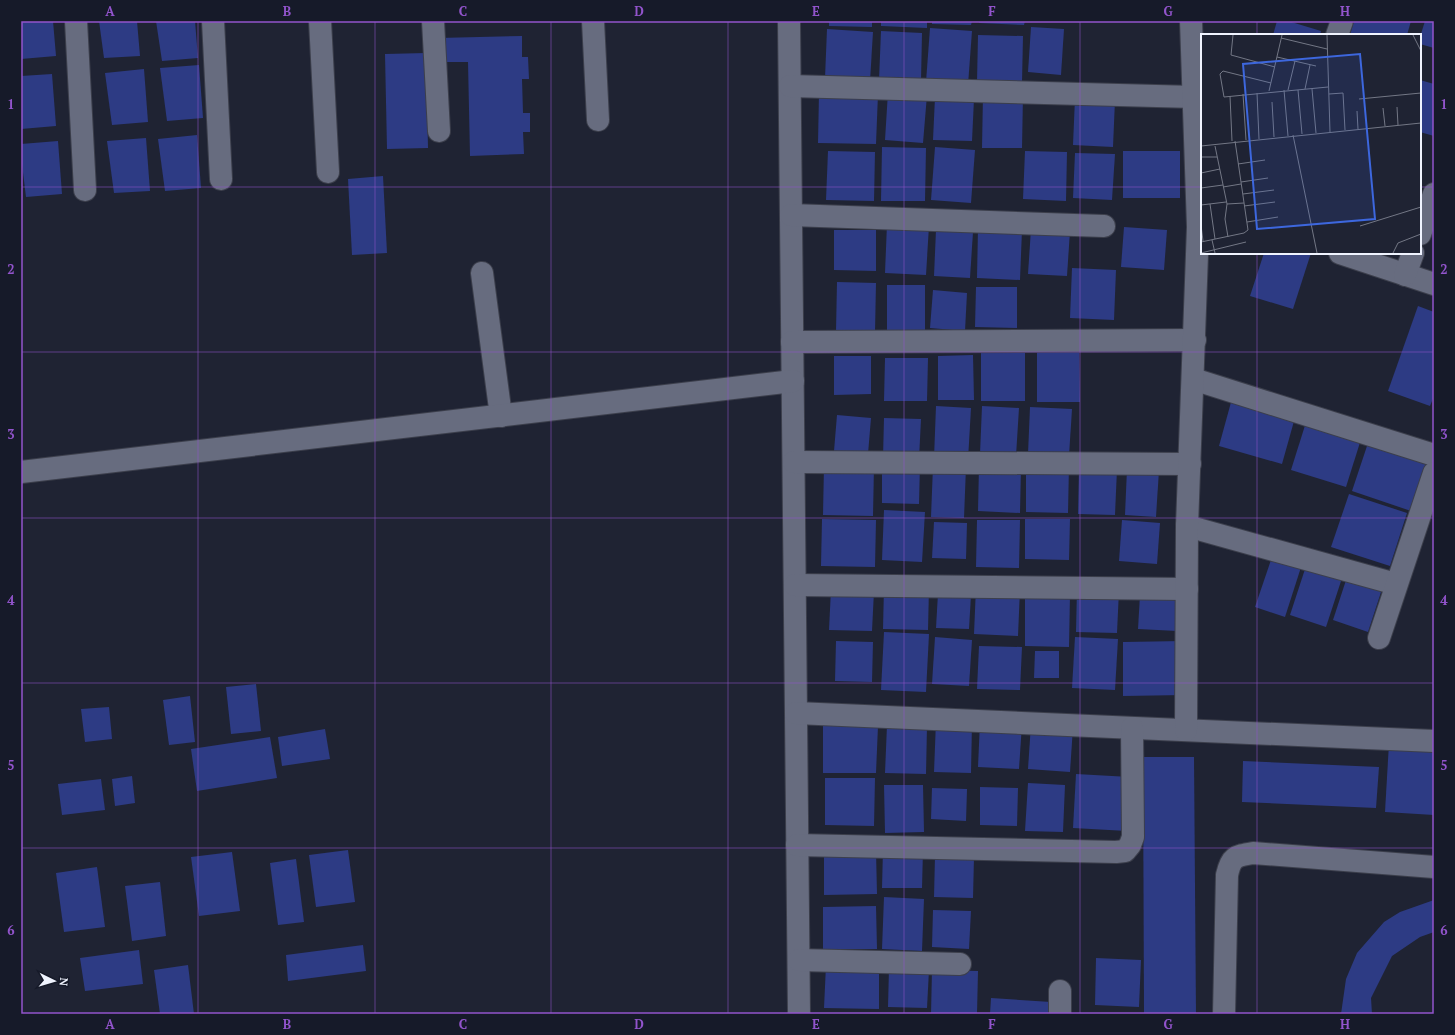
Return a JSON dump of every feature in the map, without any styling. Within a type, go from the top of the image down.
[{"type":"street","points":[[76,21],[85,190]]},
{"type":"street","points":[[213,21],[221,179]]},
{"type":"street","points":[[320,21],[328,172]]},
{"type":"street","points":[[433,21],[439,132]]},
{"type":"street","points":[[593,21],[598,120]]},
{"type":"street","points":[[789,21],[799,1014]]},
{"type":"street","points":[[1186,730],[1187,526],[1200,207],[1191,21]]},
{"type":"street","points":[[1337,34],[1342,21]]},
{"type":"street","points":[[790,86],[1194,97]]},
{"type":"street","points":[[1421,231],[1434,194]]},
{"type":"street","points":[[791,214],[1104,226]]},
{"type":"street","points":[[1343,254],[1434,284]]},
{"type":"street","points":[[1405,275],[1413,254]]},
{"type":"street","points":[[482,273],[501,416]]},
{"type":"street","points":[[792,342],[1195,340]]},
{"type":"street","points":[[1193,379],[1434,455]]},
{"type":"street","points":[[21,472],[793,381]]},
{"type":"street","points":[[794,462],[1190,464]]},
{"type":"street","points":[[1379,638],[1434,473]]},
{"type":"street","points":[[1187,526],[1396,584]]},
{"type":"street","points":[[795,585],[1187,589]]},
{"type":"street","points":[[796,713],[1434,741]]},
{"type":"street","points":[[798,845],[1125,851],[1133,838],[1132,728]]},
{"type":"street","points":[[1224,1014],[1226,875],[1230,864],[1239,855],[1252,853],[1434,867]]},
{"type":"street","points":[[798,960],[960,964]]},
{"type":"street","points":[[1060,991],[1060,1014]]},
{"type":"building","points":[[21,21],[53,21],[56,56],[21,59]]},
{"type":"building","points":[[99,21],[137,21],[140,56],[104,58]]},
{"type":"building","points":[[156,21],[195,21],[198,58],[162,61]]},
{"type":"building","points":[[829,21],[872,21],[872,27],[829,26]]},
{"type":"building","points":[[881,21],[927,21],[927,28],[881,26]]},
{"type":"building","points":[[932,21],[972,21],[971,25],[932,24]]},
{"type":"building","points":[[980,21],[1025,21],[1024,25],[979,23]]},
{"type":"building","points":[[1277,21],[1288,21],[1321,31],[1320,34],[1273,34]]},
{"type":"building","points":[[1354,21],[1411,21],[1407,34],[1350,34]]},
{"type":"building","points":[[1425,21],[1434,21],[1434,48],[1421,44],[1421,34]]},
{"type":"building","points":[[1031,27],[1064,29],[1061,75],[1028,72]]},
{"type":"building","points":[[930,28],[972,31],[968,85],[926,82]]},
{"type":"building","points":[[827,29],[873,32],[870,81],[825,78]]},
{"type":"building","points":[[881,31],[922,33],[921,81],[879,80]]},
{"type":"building","points":[[978,35],[1023,36],[1022,83],[977,82]]},
{"type":"building","points":[[522,36],[522,57],[528,57],[529,79],[522,79],[523,113],[530,113],[530,132],[523,132],[524,154],[470,156],[468,62],[438,62],[438,38]]},
{"type":"building","points":[[426,53],[428,148],[387,149],[385,54]]},
{"type":"building","points":[[199,65],[203,118],[167,121],[160,68]]},
{"type":"building","points":[[144,69],[148,122],[112,125],[105,73]]},
{"type":"building","points":[[52,74],[56,126],[21,129],[21,76]]},
{"type":"building","points":[[1421,80],[1434,84],[1434,136],[1421,132]]},
{"type":"building","points":[[888,92],[927,95],[923,143],[885,140]]},
{"type":"building","points":[[819,93],[878,94],[876,144],[818,143]]},
{"type":"building","points":[[983,94],[1023,95],[1022,148],[982,148]]},
{"type":"building","points":[[935,97],[974,99],[972,141],[933,140]]},
{"type":"building","points":[[1075,98],[1115,100],[1113,147],[1073,145]]},
{"type":"building","points":[[197,135],[201,188],[165,191],[158,139]]},
{"type":"building","points":[[146,138],[150,191],[114,193],[107,141]]},
{"type":"building","points":[[58,141],[62,194],[26,197],[21,144]]},
{"type":"building","points":[[882,147],[926,148],[925,201],[881,201]]},
{"type":"building","points":[[935,147],[975,150],[971,203],[931,200]]},
{"type":"building","points":[[828,151],[875,152],[874,201],[826,200]]},
{"type":"building","points":[[1025,151],[1067,152],[1066,201],[1023,199]]},
{"type":"building","points":[[1123,151],[1180,151],[1180,198],[1123,198]]},
{"type":"building","points":[[1075,153],[1115,154],[1112,200],[1073,198]]},
{"type":"building","points":[[383,176],[387,253],[352,255],[348,179]]},
{"type":"building","points":[[887,224],[929,226],[926,275],[885,273]]},
{"type":"building","points":[[1124,227],[1167,230],[1164,270],[1121,267]]},
{"type":"building","points":[[978,228],[1022,230],[1020,280],[977,278]]},
{"type":"building","points":[[1031,229],[1070,231],[1067,276],[1028,274]]},
{"type":"building","points":[[834,230],[876,230],[876,271],[834,270]]},
{"type":"building","points":[[936,230],[973,232],[970,278],[934,276]]},
{"type":"building","points":[[1264,254],[1311,254],[1293,309],[1250,296]]},
{"type":"building","points":[[1072,268],[1116,270],[1114,320],[1070,318]]},
{"type":"building","points":[[837,282],[876,283],[875,332],[836,331]]},
{"type":"building","points":[[887,285],[925,285],[925,330],[887,330]]},
{"type":"building","points":[[976,287],[1017,287],[1017,328],[975,327]]},
{"type":"building","points":[[933,290],[967,293],[965,331],[930,328]]},
{"type":"building","points":[[1418,306],[1434,312],[1434,396],[1430,406],[1388,391]]},
{"type":"building","points":[[1079,349],[1080,402],[1037,402],[1037,350]]},
{"type":"building","points":[[981,352],[1025,352],[1025,401],[981,401]]},
{"type":"building","points":[[973,355],[974,400],[938,400],[938,356]]},
{"type":"building","points":[[834,356],[871,356],[871,394],[834,395]]},
{"type":"building","points":[[885,358],[928,358],[927,401],[884,401]]},
{"type":"building","points":[[1233,395],[1296,414],[1282,464],[1219,446]]},
{"type":"building","points":[[936,406],[971,408],[968,460],[934,458]]},
{"type":"building","points":[[982,406],[1019,408],[1016,456],[980,454]]},
{"type":"building","points":[[1030,407],[1072,409],[1069,456],[1028,454]]},
{"type":"building","points":[[837,415],[871,418],[868,454],[834,451]]},
{"type":"building","points":[[884,418],[921,419],[919,459],[883,458]]},
{"type":"building","points":[[1307,419],[1362,436],[1346,487],[1291,470]]},
{"type":"building","points":[[1370,437],[1429,456],[1411,511],[1352,491]]},
{"type":"building","points":[[882,464],[920,464],[919,504],[882,503]]},
{"type":"building","points":[[1026,464],[1069,465],[1068,513],[1026,512]]},
{"type":"building","points":[[824,466],[874,466],[873,516],[823,515]]},
{"type":"building","points":[[933,466],[966,467],[964,518],[931,517]]},
{"type":"building","points":[[979,466],[1021,467],[1020,513],[978,511]]},
{"type":"building","points":[[1079,467],[1117,469],[1115,515],[1078,514]]},
{"type":"building","points":[[1127,469],[1159,470],[1156,517],[1125,515]]},
{"type":"building","points":[[1349,494],[1407,513],[1390,566],[1331,547]]},
{"type":"building","points":[[884,510],[925,512],[922,562],[882,560]]},
{"type":"building","points":[[822,519],[876,520],[875,567],[821,566]]},
{"type":"building","points":[[1025,519],[1070,519],[1069,560],[1025,559]]},
{"type":"building","points":[[977,520],[1020,520],[1019,568],[976,567]]},
{"type":"building","points":[[1122,520],[1160,523],[1157,564],[1119,561]]},
{"type":"building","points":[[934,522],[967,523],[966,559],[932,558]]},
{"type":"building","points":[[1274,551],[1303,561],[1285,617],[1255,607]]},
{"type":"building","points":[[1307,563],[1343,575],[1326,627],[1290,615]]},
{"type":"building","points":[[1348,574],[1383,586],[1368,632],[1333,620]]},
{"type":"building","points":[[884,587],[929,588],[928,630],[883,629]]},
{"type":"building","points":[[976,587],[1020,589],[1018,636],[974,634]]},
{"type":"building","points":[[1077,588],[1119,590],[1117,633],[1076,632]]},
{"type":"building","points":[[831,589],[874,591],[872,631],[829,630]]},
{"type":"building","points":[[938,593],[971,595],[969,629],[936,628]]},
{"type":"building","points":[[1025,593],[1070,594],[1069,647],[1025,646]]},
{"type":"building","points":[[1140,595],[1178,596],[1177,631],[1138,629]]},
{"type":"building","points":[[884,632],[929,634],[926,692],[881,690]]},
{"type":"building","points":[[935,637],[972,640],[969,686],[932,684]]},
{"type":"building","points":[[1075,637],[1118,639],[1115,690],[1072,688]]},
{"type":"building","points":[[836,641],[873,642],[872,682],[835,681]]},
{"type":"building","points":[[1184,641],[1185,695],[1123,696],[1123,642]]},
{"type":"building","points":[[979,646],[1022,647],[1020,690],[977,689]]},
{"type":"building","points":[[1035,651],[1059,651],[1059,678],[1034,678]]},
{"type":"building","points":[[256,684],[261,731],[231,734],[226,687]]},
{"type":"building","points":[[190,696],[195,742],[169,745],[163,700]]},
{"type":"building","points":[[109,707],[112,739],[85,742],[81,709]]},
{"type":"building","points":[[936,721],[972,723],[971,773],[934,772]]},
{"type":"building","points":[[980,722],[1022,724],[1019,769],[978,767]]},
{"type":"building","points":[[1031,724],[1073,727],[1070,772],[1028,769]]},
{"type":"building","points":[[823,725],[878,726],[876,773],[823,773]]},
{"type":"building","points":[[887,725],[927,726],[926,774],[885,773]]},
{"type":"building","points":[[325,729],[330,759],[282,766],[278,737]]},
{"type":"building","points":[[270,737],[277,778],[197,791],[191,749]]},
{"type":"building","points":[[1389,743],[1434,745],[1434,815],[1385,812]]},
{"type":"building","points":[[1143,757],[1194,757],[1196,1014],[1144,1014]]},
{"type":"building","points":[[1243,761],[1379,767],[1376,808],[1242,802]]},
{"type":"building","points":[[1076,774],[1130,777],[1127,831],[1073,828]]},
{"type":"building","points":[[132,776],[135,803],[115,806],[112,779]]},
{"type":"building","points":[[825,778],[875,778],[874,826],[825,825]]},
{"type":"building","points":[[101,779],[105,810],[62,815],[58,784]]},
{"type":"building","points":[[1028,783],[1065,785],[1063,832],[1025,831]]},
{"type":"building","points":[[884,785],[923,785],[924,832],[885,833]]},
{"type":"building","points":[[980,787],[1018,788],[1017,826],[980,825]]},
{"type":"building","points":[[932,788],[967,789],[966,821],[931,819]]},
{"type":"building","points":[[883,849],[923,850],[922,888],[882,888]]},
{"type":"building","points":[[348,850],[355,902],[316,907],[309,855]]},
{"type":"building","points":[[824,851],[876,851],[877,894],[824,895]]},
{"type":"building","points":[[232,852],[240,911],[199,916],[191,857]]},
{"type":"building","points":[[935,856],[974,857],[973,898],[934,897]]},
{"type":"building","points":[[296,859],[304,922],[278,925],[270,863]]},
{"type":"building","points":[[97,867],[105,927],[64,932],[56,873]]},
{"type":"building","points":[[160,882],[166,936],[132,941],[125,886]]},
{"type":"building","points":[[884,897],[924,899],[922,951],[882,949]]},
{"type":"building","points":[[1434,900],[1434,932],[1420,937],[1392,956],[1371,998],[1372,1014],[1341,1014],[1346,979],[1357,953],[1384,922],[1400,912]]},
{"type":"building","points":[[876,906],[877,949],[823,949],[823,907]]},
{"type":"building","points":[[933,910],[971,911],[969,949],[932,947]]},
{"type":"building","points":[[363,945],[366,971],[288,981],[286,955]]},
{"type":"building","points":[[139,950],[143,984],[85,991],[80,958]]},
{"type":"building","points":[[1096,958],[1141,960],[1139,1007],[1095,1005]]},
{"type":"building","points":[[188,965],[194,1014],[160,1014],[154,970]]},
{"type":"building","points":[[826,965],[879,966],[879,1009],[824,1008]]},
{"type":"building","points":[[889,968],[929,970],[927,1008],[888,1007]]},
{"type":"building","points":[[932,970],[978,971],[977,1014],[931,1014]]},
{"type":"building","points":[[991,998],[1051,1002],[1050,1014],[990,1014]]}]
